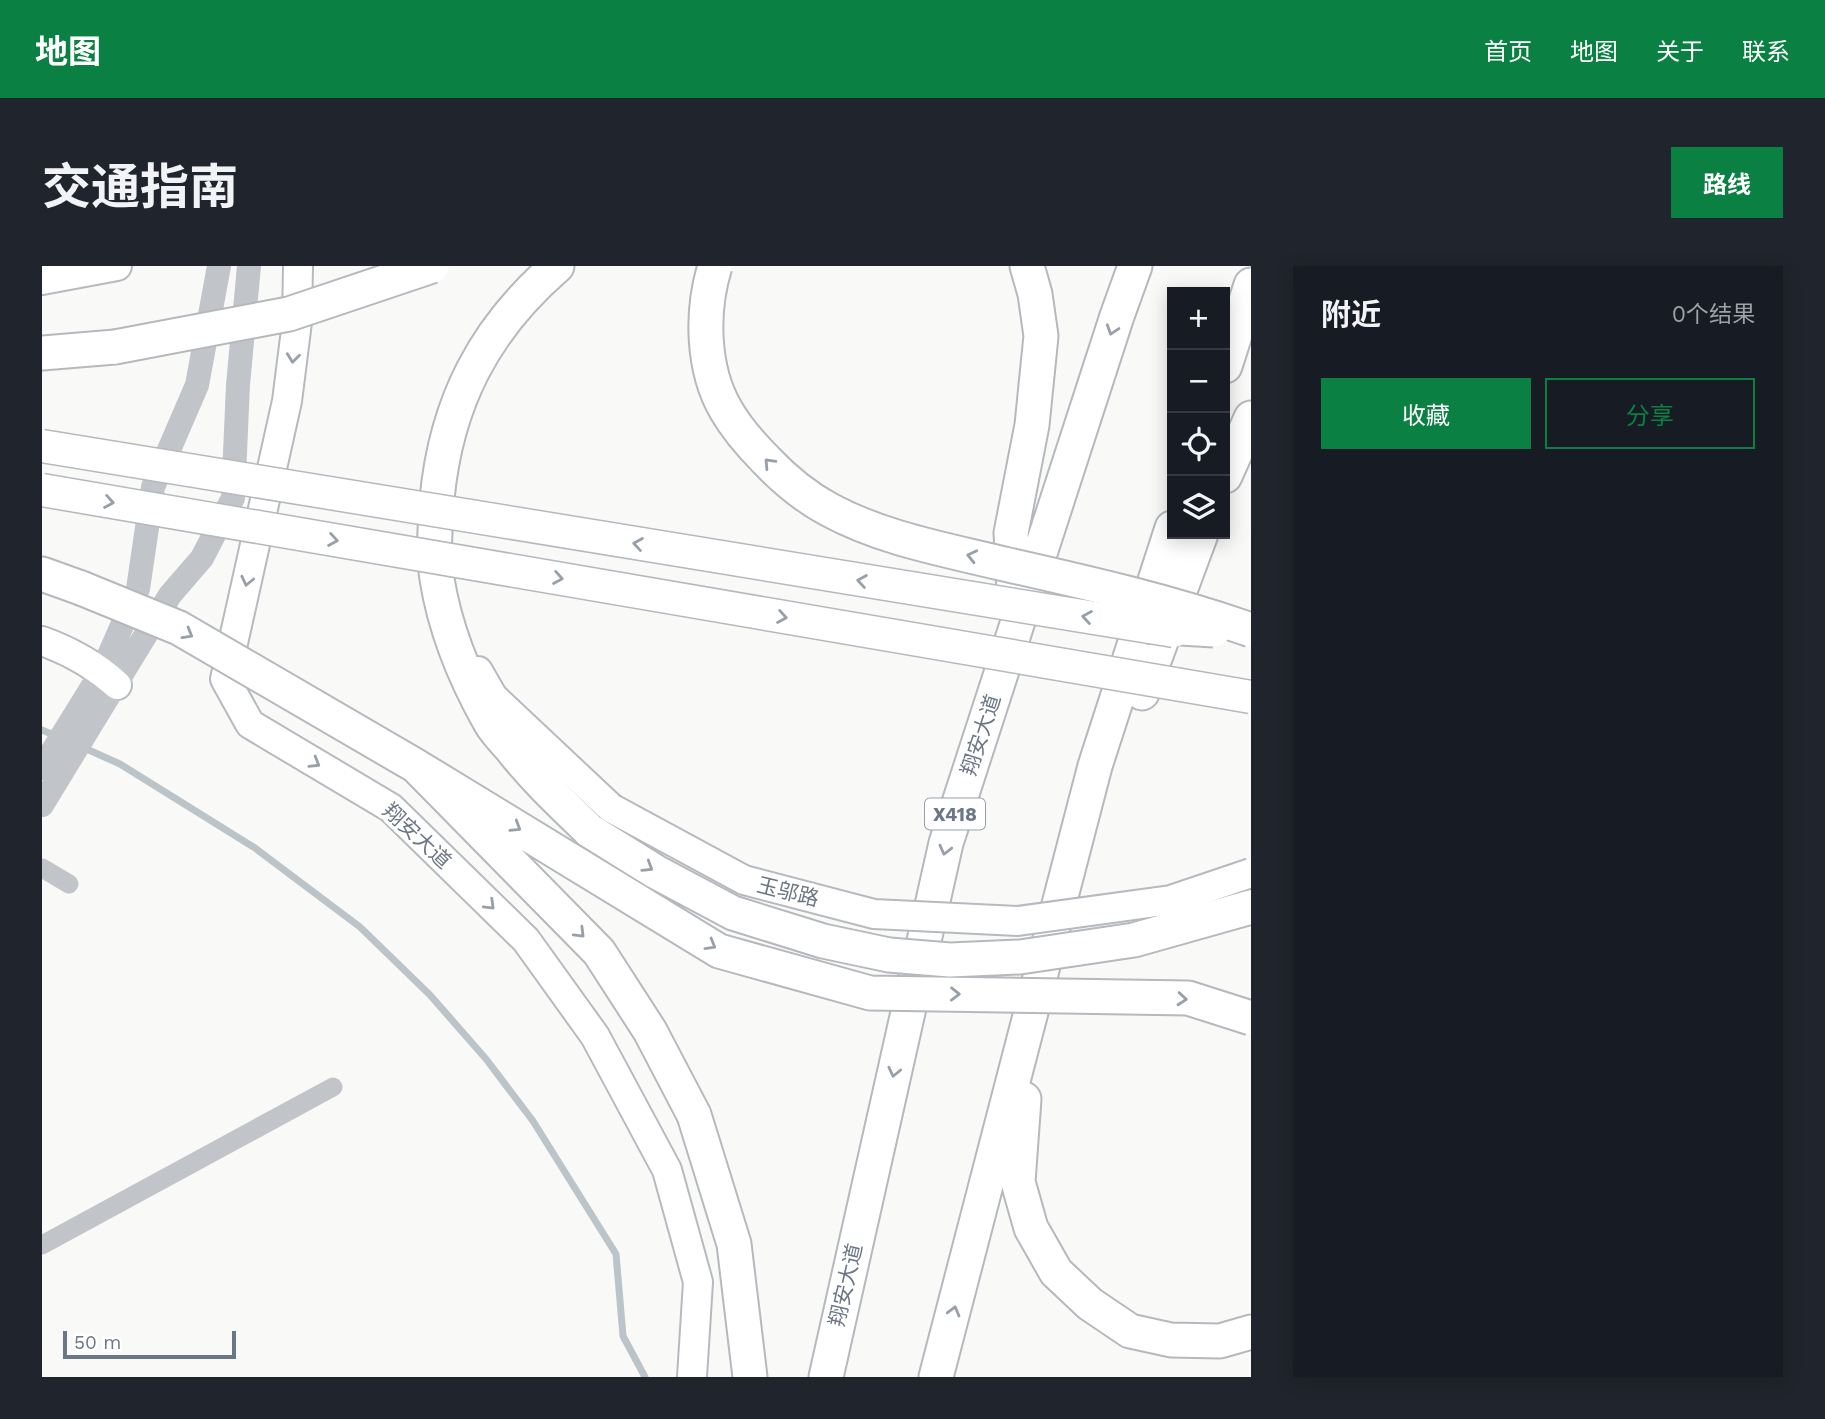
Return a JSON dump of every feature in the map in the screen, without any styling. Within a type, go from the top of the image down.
[{"type":"highway","points":[[42,350],[115,347],[289,314],[432,266]]},
{"type":"highway","points":[[557,266],[542,279],[492,336],[464,385],[439,476],[434,551],[449,628],[466,674],[491,725],[535,779],[601,819],[656,872],[733,913],[823,941],[890,955],[950,960],[1020,957],[1134,940],[1251,907]]},
{"type":"highway","points":[[715,266],[708,288],[706,317],[710,365],[716,386],[725,409],[746,439],[788,484],[828,510],[894,537],[1181,606],[1251,631]]},
{"type":"highway","points":[[1015,630],[1012,533],[1032,425],[1041,336],[1035,294],[1027,266]]},
{"type":"highway","name":"翔安大道","points":[[826,1377],[946,843],[1116,316],[1135,266]]},
{"type":"highway","points":[[1230,350],[1251,285]]},
{"type":"highway","points":[[1230,465],[1251,418]]},
{"type":"highway","points":[[936,1377],[1095,766],[1168,539]]},
{"type":"highway","points":[[1058,908],[1117,762],[1199,539]]},
{"type":"highway","points":[[42,574],[179,628],[416,766],[719,951],[870,993],[1188,998],[1251,1018]]},
{"type":"highway","points":[[1147,626],[1251,631]]},
{"type":"highway","points":[[416,766],[599,952],[650,1031],[694,1115],[734,1244],[750,1377]]},
{"type":"highway","points":[[1031,1014],[1018,1182],[1031,1228],[1056,1272],[1090,1304],[1130,1331],[1171,1340],[1220,1341],[1251,1332]]},
{"type":"main road","points":[[42,280],[117,266]]},
{"type":"main road","name":"翔安大道","points":[[298,266],[297,322],[287,401],[225,678],[250,724],[391,808],[526,940],[595,1036],[667,1170],[698,1282],[692,1377]]},
{"type":"main road","points":[[42,446],[1251,643]]},
{"type":"main road","points":[[42,490],[1251,697]]},
{"type":"main road","points":[[42,642],[60,648],[109,678]]},
{"type":"main road","name":"玉邬路","points":[[601,819],[744,880],[874,914],[1018,921],[1171,900],[1251,873]]},
{"type":"street","points":[[109,678],[138,589],[153,487],[197,385],[219,266]]},
{"type":"street","points":[[42,768],[90,707],[170,595],[202,558],[233,498],[238,385],[249,266]]},
{"type":"street","points":[[45,799],[90,707]]},
{"type":"street","points":[[42,868],[69,884]]},
{"type":"street","points":[[42,1245],[333,1087]]},
{"type":"waterway","points":[[42,730],[58,737]]},
{"type":"waterway","points":[[82,747],[120,764],[255,848],[360,927],[430,995],[486,1059],[533,1121],[616,1254],[623,1336],[645,1377]]}]
